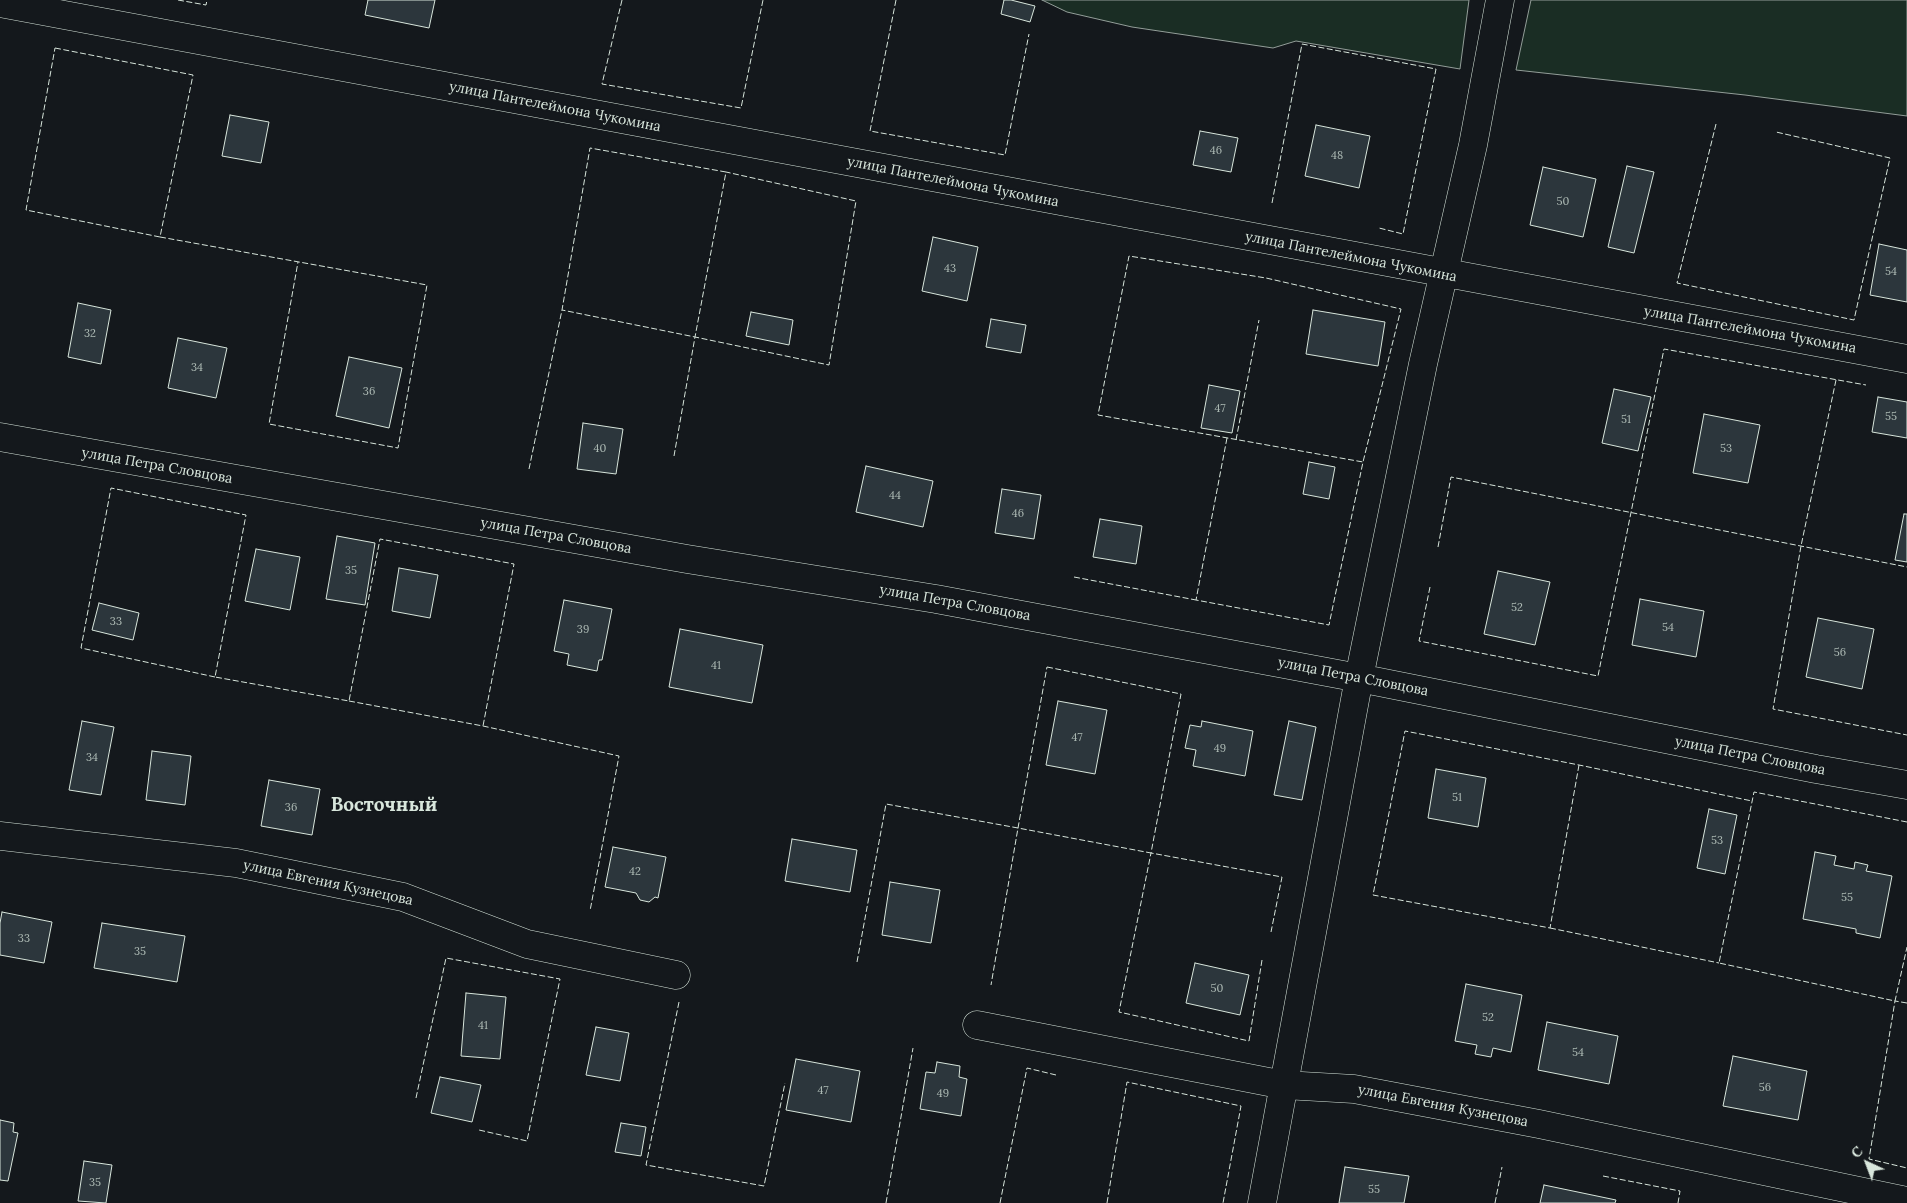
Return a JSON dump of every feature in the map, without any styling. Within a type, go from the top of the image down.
[{"type":"street","points":[[1262,1203],[1359,678],[1423,364],[1473,145],[1500,0]]},
{"type":"street","name":"улица Пантелеймона Чукомина","points":[[0,3],[1443,274],[1907,359]]},
{"type":"street","name":"улица Петра Словцова","points":[[0,437],[667,556],[936,599],[1359,678],[1907,785]]},
{"type":"street","name":"улица Евгения Кузнецова","points":[[0,836],[236,862],[403,897],[527,944],[676,975]]},
{"type":"street","name":"улица Евгения Кузнецова","points":[[977,1025],[1284,1085],[1354,1089],[1539,1124],[1907,1201]]},
{"type":"green space","points":[[1042,0],[1469,0],[1460,69],[1296,41],[1273,48],[1132,27],[1067,12]]},
{"type":"green space","points":[[1531,0],[1907,0],[1907,116],[1745,95],[1516,70]]},
{"type":"building","points":[[368,0],[435,0],[429,28],[365,15]]},
{"type":"building","points":[[1004,0],[1035,6],[1030,22],[1001,14]]},
{"type":"building","points":[[230,115],[269,122],[261,163],[222,156]]},
{"type":"building","points":[[1316,125],[1370,136],[1359,188],[1305,176]]},
{"type":"building","points":[[1200,131],[1238,138],[1231,172],[1193,165]]},
{"type":"building","points":[[1627,166],[1654,172],[1634,253],[1608,247]]},
{"type":"building","points":[[1543,167],[1596,179],[1583,237],[1530,225]]},
{"type":"building","points":[[933,237],[978,247],[967,301],[922,291]]},
{"type":"building","points":[[1879,244],[1907,250],[1907,302],[1870,295]]},
{"type":"building","points":[[78,303],[111,310],[101,364],[68,357]]},
{"type":"building","points":[[1313,310],[1385,322],[1378,366],[1306,354]]},
{"type":"building","points":[[751,312],[793,320],[789,345],[746,336]]},
{"type":"building","points":[[991,319],[1026,325],[1021,353],[986,347]]},
{"type":"building","points":[[178,338],[227,348],[216,398],[168,388]]},
{"type":"building","points":[[349,357],[402,368],[389,428],[336,416]]},
{"type":"building","points":[[1209,385],[1240,391],[1232,433],[1201,428]]},
{"type":"building","points":[[1614,389],[1651,397],[1638,451],[1602,443]]},
{"type":"building","points":[[1878,397],[1907,402],[1907,438],[1872,432]]},
{"type":"building","points":[[1704,414],[1760,425],[1748,483],[1693,473]]},
{"type":"building","points":[[583,423],[623,429],[616,474],[577,469]]},
{"type":"building","points":[[1309,462],[1335,467],[1329,499],[1303,494]]},
{"type":"building","points":[[866,466],[933,481],[923,527],[856,512]]},
{"type":"building","points":[[1002,489],[1041,495],[1034,539],[995,533]]},
{"type":"building","points":[[1904,514],[1907,514],[1907,562],[1895,560]]},
{"type":"building","points":[[1100,519],[1142,526],[1136,564],[1093,557]]},
{"type":"building","points":[[337,536],[375,543],[365,605],[326,599]]},
{"type":"building","points":[[256,549],[300,557],[290,610],[245,601]]},
{"type":"building","points":[[399,568],[438,575],[430,618],[392,611]]},
{"type":"building","points":[[1498,571],[1550,582],[1535,645],[1484,634]]},
{"type":"building","points":[[1640,599],[1704,611],[1696,657],[1632,645]]},
{"type":"building","points":[[564,600],[612,609],[602,660],[599,660],[597,671],[567,665],[569,654],[554,651]]},
{"type":"building","points":[[99,603],[139,613],[133,640],[92,630]]},
{"type":"building","points":[[1818,618],[1874,629],[1862,689],[1806,677]]},
{"type":"building","points":[[680,629],[763,645],[752,703],[669,687]]},
{"type":"building","points":[[1058,701],[1107,710],[1095,774],[1046,765]]},
{"type":"building","points":[[82,721],[114,727],[101,795],[69,790]]},
{"type":"building","points":[[1202,721],[1253,731],[1245,776],[1193,766],[1196,750],[1185,748],[1190,725],[1201,727]]},
{"type":"building","points":[[1289,721],[1316,727],[1302,800],[1274,795]]},
{"type":"building","points":[[152,751],[191,756],[185,805],[146,800]]},
{"type":"building","points":[[1436,769],[1486,778],[1478,827],[1428,818]]},
{"type":"building","points":[[269,780],[320,789],[312,835],[261,826]]},
{"type":"building","points":[[1709,809],[1737,815],[1725,874],[1697,868]]},
{"type":"building","points":[[792,839],[857,850],[850,892],[785,881]]},
{"type":"building","points":[[613,847],[666,857],[658,898],[655,897],[649,902],[640,900],[636,893],[605,887]]},
{"type":"building","points":[[1815,852],[1836,856],[1834,865],[1854,869],[1855,862],[1868,865],[1866,871],[1892,876],[1880,938],[1856,933],[1856,929],[1803,919]]},
{"type":"building","points":[[890,882],[940,890],[931,943],[882,935]]},
{"type":"building","points":[[2,912],[52,922],[44,963],[0,955]]},
{"type":"building","points":[[102,923],[185,936],[177,982],[94,968]]},
{"type":"building","points":[[1195,963],[1249,975],[1240,1015],[1186,1003]]},
{"type":"building","points":[[1466,984],[1522,995],[1511,1052],[1493,1048],[1491,1057],[1475,1054],[1477,1045],[1455,1041]]},
{"type":"building","points":[[466,993],[506,997],[500,1059],[461,1056]]},
{"type":"building","points":[[1547,1022],[1618,1036],[1609,1084],[1538,1070]]},
{"type":"building","points":[[596,1027],[629,1033],[620,1081],[586,1075]]},
{"type":"building","points":[[1733,1056],[1807,1071],[1798,1120],[1723,1106]]},
{"type":"building","points":[[796,1059],[860,1071],[851,1122],[786,1110]]},
{"type":"building","points":[[937,1062],[960,1066],[959,1077],[967,1079],[961,1116],[920,1109],[926,1072],[935,1073]]},
{"type":"building","points":[[440,1077],[481,1085],[472,1122],[431,1113]]},
{"type":"building","points":[[0,1120],[14,1123],[13,1132],[18,1133],[8,1181],[0,1180]]},
{"type":"building","points":[[621,1123],[646,1127],[641,1156],[615,1152]]},
{"type":"building","points":[[84,1161],[112,1165],[106,1203],[78,1201]]},
{"type":"building","points":[[1345,1167],[1409,1176],[1404,1203],[1339,1203]]},
{"type":"building","points":[[1544,1185],[1616,1200],[1615,1203],[1540,1203]]},
{"type":"fence","points":[[178,0],[206,5],[207,0]]},
{"type":"fence","points":[[622,0],[602,84],[741,108],[763,0]]},
{"type":"fence","points":[[896,0],[870,131],[1005,155],[1029,34]]},
{"type":"fence","points":[[1272,203],[1302,44],[1436,69],[1403,234],[1379,228]]},
{"type":"fence","points":[[55,48],[193,75],[160,237],[26,210],[55,48]]},
{"type":"fence","points":[[1716,124],[1677,283],[1854,320],[1890,158],[1776,132]]},
{"type":"fence","points":[[529,469],[562,310],[590,148],[726,172],[695,337],[562,310]]},
{"type":"fence","points":[[674,456],[695,337],[829,365],[856,201],[726,172]]},
{"type":"fence","points":[[160,237],[427,285],[398,448],[269,424],[298,262]]},
{"type":"fence","points":[[1227,438],[1196,600],[1329,625],[1363,462],[1098,415],[1129,256],[1266,278],[1401,309],[1363,462]]},
{"type":"fence","points":[[1236,440],[1259,320]]},
{"type":"fence","points":[[1430,587],[1419,641],[1598,676],[1664,349],[1866,385]]},
{"type":"fence","points":[[1836,380],[1801,546],[1773,709],[1907,735]]},
{"type":"fence","points":[[1438,547],[1451,477],[1907,567]]},
{"type":"fence","points":[[215,677],[81,648],[111,488],[246,515],[215,677],[349,701],[380,539],[514,564],[483,726]]},
{"type":"fence","points":[[1074,577],[1196,600]]},
{"type":"fence","points":[[1047,667],[1181,694],[1151,853],[1018,828],[1047,667]]},
{"type":"fence","points":[[349,701],[483,726],[619,756],[590,911]]},
{"type":"fence","points":[[1579,765],[1550,928],[1373,895],[1405,731],[1579,765],[1752,801]]},
{"type":"fence","points":[[1907,822],[1754,792],[1719,963],[1895,1001],[1907,947]]},
{"type":"fence","points":[[857,962],[886,804],[1018,828],[991,985]]},
{"type":"fence","points":[[1262,960],[1249,1041],[1119,1012],[1151,853],[1282,877],[1271,932]]},
{"type":"fence","points":[[1550,928],[1719,963]]},
{"type":"fence","points":[[416,1098],[446,958],[560,979],[527,1141],[479,1130]]},
{"type":"fence","points":[[1907,1003],[1895,1001],[1869,1159],[1907,1168]]},
{"type":"fence","points":[[679,1002],[646,1165],[764,1186],[785,1083]]},
{"type":"fence","points":[[886,1203],[913,1048]]},
{"type":"fence","points":[[1000,1203],[1027,1068],[1056,1075]]},
{"type":"fence","points":[[1107,1203],[1127,1082],[1241,1106],[1223,1203]]},
{"type":"fence","points":[[1495,1203],[1502,1167]]},
{"type":"fence","points":[[1603,1176],[1680,1191],[1678,1203]]},
{"type":"district","name":"Восточный","points":[[384,806]]}]
